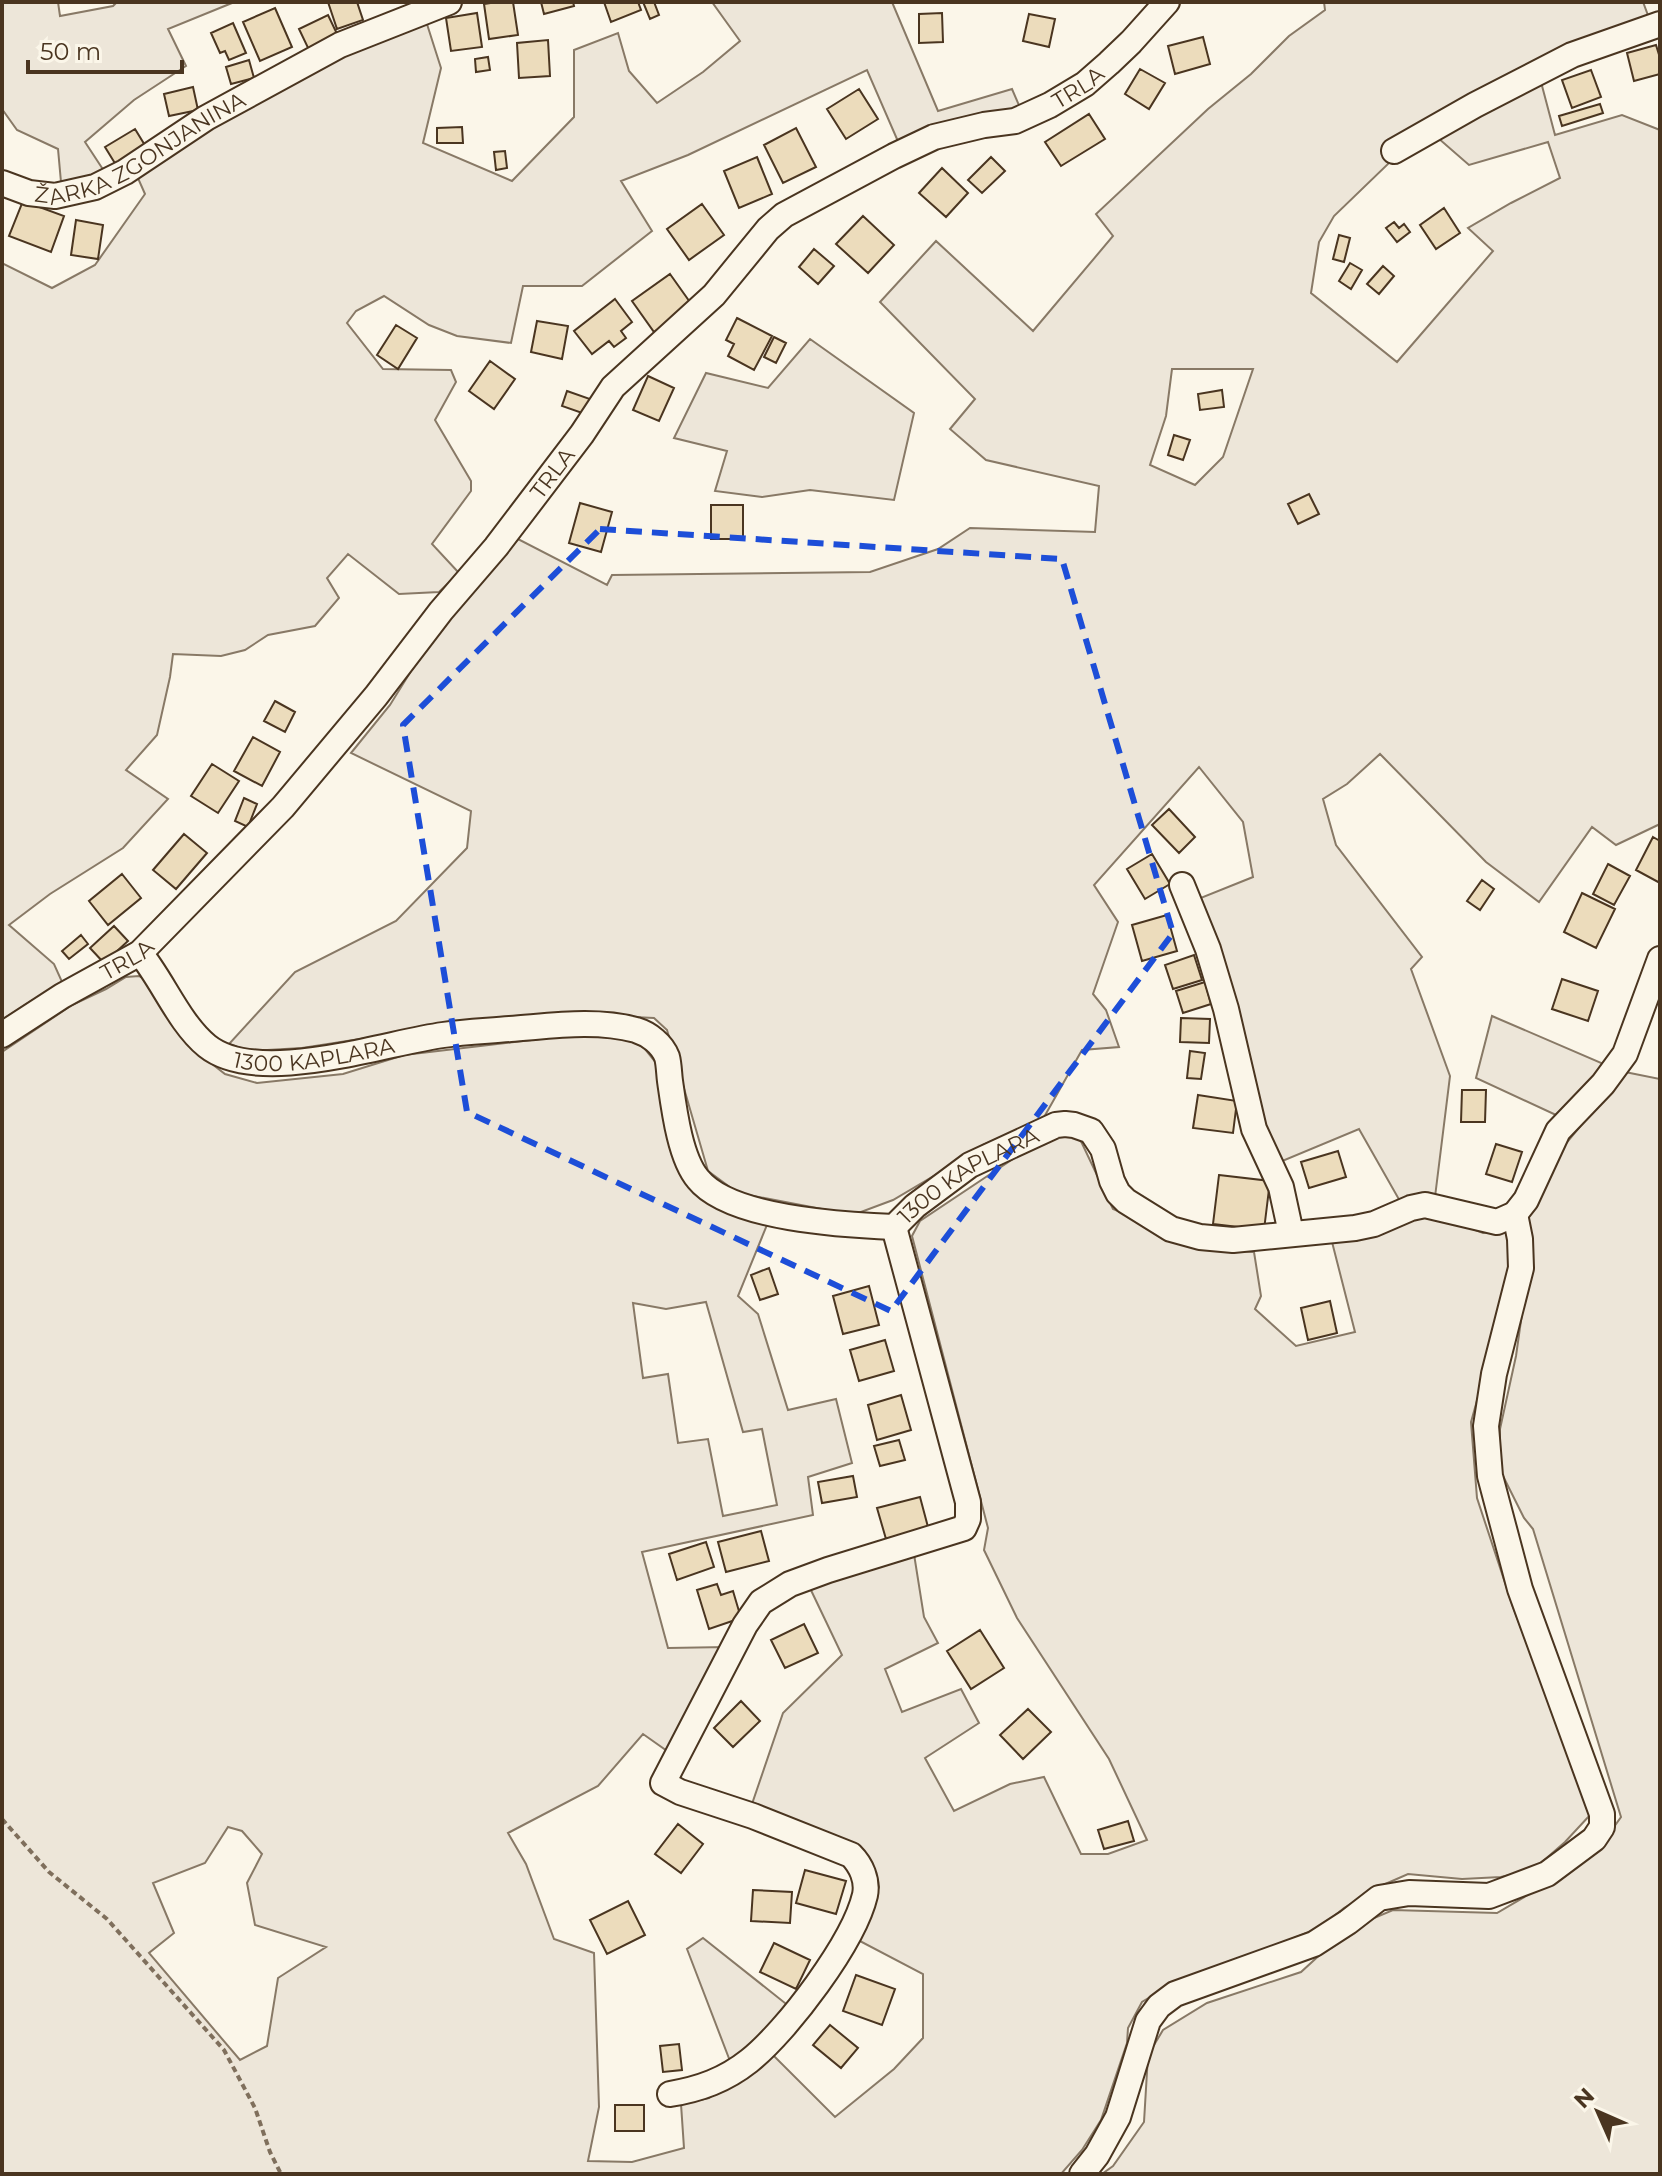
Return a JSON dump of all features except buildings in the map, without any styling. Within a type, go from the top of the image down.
[{"type":"street","name":"ŽARKA ZGONJANINA","points":[[2,183],[29,193],[55,196],[95,187],[125,172],[206,118],[340,45],[449,2]]},
{"type":"street","name":"TRLA","points":[[2,1035],[62,996],[140,953],[283,807],[503,538],[582,434],[613,387],[714,295],[768,229],[784,215],[934,137],[1015,121],[1050,105],[1085,84],[1109,63],[1167,2]]},
{"type":"street","points":[[1394,151],[1572,55],[1660,24]]},
{"type":"street","points":[[1182,885],[1208,949],[1226,1009],[1254,1129],[1281,1187],[1291,1233]]},
{"type":"street","name":"1300 KAPLARA","points":[[140,953],[188,1025],[209,1047],[237,1060],[307,1062],[443,1035],[575,1024],[647,1034],[667,1058],[676,1122],[689,1166],[698,1181],[729,1201],[762,1211],[815,1221],[894,1227],[915,1206],[970,1165],[1056,1125],[1065,1124],[1091,1131],[1103,1149],[1112,1181],[1126,1201],[1171,1229],[1200,1237],[1233,1240],[1355,1228],[1425,1205],[1497,1222],[1515,1214]]},
{"type":"street","points":[[1082,2174],[1097,2155],[1118,2117],[1148,2021],[1159,2006],[1175,1994],[1314,1944],[1379,1898],[1409,1893],[1489,1896],[1518,1886],[1547,1874],[1594,1839],[1602,1827],[1602,1814],[1520,1589],[1490,1476],[1486,1426],[1494,1374],[1521,1268],[1515,1214],[1526,1200],[1558,1131],[1603,1084],[1625,1054],[1660,959]]},
{"type":"street","points":[[670,2094],[696,2090],[718,2080],[748,2062],[772,2040],[811,1993],[850,1933],[865,1893],[865,1883],[860,1864],[851,1855],[663,1783],[745,1625],[761,1602],[790,1584],[828,1570],[964,1528],[968,1519],[968,1502],[894,1227]]},
{"type":"path","points":[[2,1819],[49,1872],[107,1919],[224,2050],[255,2108],[281,2174]]},
{"type":"highlighted area","points":[[600,529],[1062,559],[1173,933],[891,1311],[467,1112],[403,725]]},
{"type":"shaded area","points":[[2,2],[58,2],[60,16],[113,6],[117,2],[232,3],[168,29],[186,66],[134,100],[85,142],[106,174],[61,182],[58,149],[17,130],[2,109]]},
{"type":"shaded area","points":[[712,2],[892,2],[938,111],[1012,89],[1021,110],[900,146],[867,70],[688,155],[621,181],[652,231],[582,286],[523,286],[511,343],[457,336],[429,325],[384,296],[356,311],[347,323],[383,369],[451,370],[456,382],[435,420],[471,481],[471,491],[432,544],[459,573],[439,592],[399,594],[348,554],[327,578],[339,598],[315,626],[268,635],[245,650],[221,656],[173,654],[157,735],[126,770],[168,799],[123,848],[50,894],[9,925],[54,964],[63,984],[2,1020],[2,263],[52,288],[95,265],[145,194],[137,176],[166,160],[217,120],[350,51],[426,21],[441,68],[423,143],[512,181],[574,117],[574,50],[618,33],[629,71],[657,103],[703,72],[740,41]]},
{"type":"shaded area","points":[[1324,2],[1643,2],[1649,18],[1384,145],[1388,164],[1334,216],[1319,242],[1311,293],[1397,362],[1493,251],[1468,228],[1560,178],[1548,142],[1469,165],[1438,138],[1541,82],[1555,135],[1622,115],[1660,130],[1660,824],[1616,845],[1592,827],[1539,902],[1486,862],[1380,754],[1347,784],[1323,799],[1336,845],[1422,957],[1411,969],[1450,1076],[1435,1197],[1401,1203],[1359,1129],[1280,1162],[1258,1121],[1198,899],[1253,877],[1243,822],[1199,767],[1094,885],[1118,922],[1093,994],[1106,1010],[1119,1047],[1082,1050],[1043,1119],[983,1145],[893,1200],[853,1215],[738,1193],[708,1171],[667,1030],[654,1018],[550,1013],[302,1048],[249,1051],[229,1044],[295,972],[396,921],[467,848],[471,811],[351,753],[390,705],[434,634],[518,539],[607,585],[612,575],[870,572],[938,549],[970,528],[1095,532],[1099,486],[986,460],[950,429],[975,399],[880,302],[936,241],[1033,331],[1113,236],[1096,214],[1289,36],[1325,10]],"holes":[[[1172,369],[1253,369],[1223,457],[1195,485],[1150,465],[1166,416]]]},
{"type":"shaded area","points":[[810,339],[914,413],[894,500],[810,490],[762,497],[715,491],[727,451],[674,438],[706,373],[768,388]]},
{"type":"shaded area","points":[[139,976],[149,981],[180,1035],[207,1060],[225,1074],[257,1083],[343,1074],[404,1055],[575,1035],[627,1038],[644,1048],[656,1063],[671,1138],[684,1172],[769,1220],[738,1296],[758,1314],[788,1410],[836,1399],[852,1463],[808,1477],[813,1515],[642,1552],[668,1648],[726,1647],[670,1753],[643,1734],[598,1786],[508,1833],[526,1864],[554,1939],[594,1953],[599,2107],[588,2161],[632,2162],[684,2148],[681,2104],[709,2098],[771,2053],[835,2117],[894,2069],[923,2038],[923,1974],[856,1939],[879,1887],[870,1861],[752,1804],[783,1713],[842,1655],[809,1586],[914,1554],[924,1617],[938,1643],[885,1669],[902,1712],[961,1689],[979,1723],[925,1758],[954,1811],[1010,1784],[1044,1777],[1081,1854],[1108,1854],[1147,1840],[1109,1759],[1017,1618],[984,1550],[988,1528],[912,1236],[920,1221],[1034,1145],[1067,1133],[1079,1137],[1113,1209],[1209,1249],[1254,1252],[1261,1296],[1255,1309],[1296,1346],[1355,1332],[1331,1238],[1423,1214],[1439,1216],[1483,1233],[1504,1230],[1509,1234],[1514,1268],[1471,1422],[1477,1498],[1513,1607],[1591,1814],[1534,1869],[1501,1877],[1462,1879],[1408,1874],[1344,1908],[1319,1928],[1209,1972],[1179,1980],[1142,2002],[1128,2028],[1127,2043],[1101,2120],[1082,2150],[1061,2174],[2,2174],[2,1052],[72,1005],[126,977]],"holes":[[[706,1302],[743,1432],[762,1429],[777,1505],[723,1516],[708,1439],[678,1443],[668,1374],[643,1378],[633,1303],[666,1309]],[[228,1827],[242,1831],[262,1854],[247,1883],[255,1925],[326,1947],[278,1978],[267,2046],[240,2060],[149,1953],[174,1933],[153,1883],[205,1863]]]},
{"type":"shaded area","points":[[1492,1016],[1606,1065],[1556,1115],[1476,1078]]},
{"type":"shaded area","points":[[1625,1072],[1660,1079],[1660,2174],[1102,2174],[1113,2166],[1144,2122],[1148,2055],[1163,2030],[1207,2003],[1301,1972],[1348,1929],[1393,1910],[1497,1913],[1560,1876],[1601,1845],[1621,1817],[1533,1529],[1524,1518],[1500,1470],[1500,1429],[1516,1356],[1528,1271],[1528,1211],[1563,1147]]},
{"type":"shaded area","points":[[703,1938],[790,2007],[758,2042],[730,2061],[687,1949]]}]
